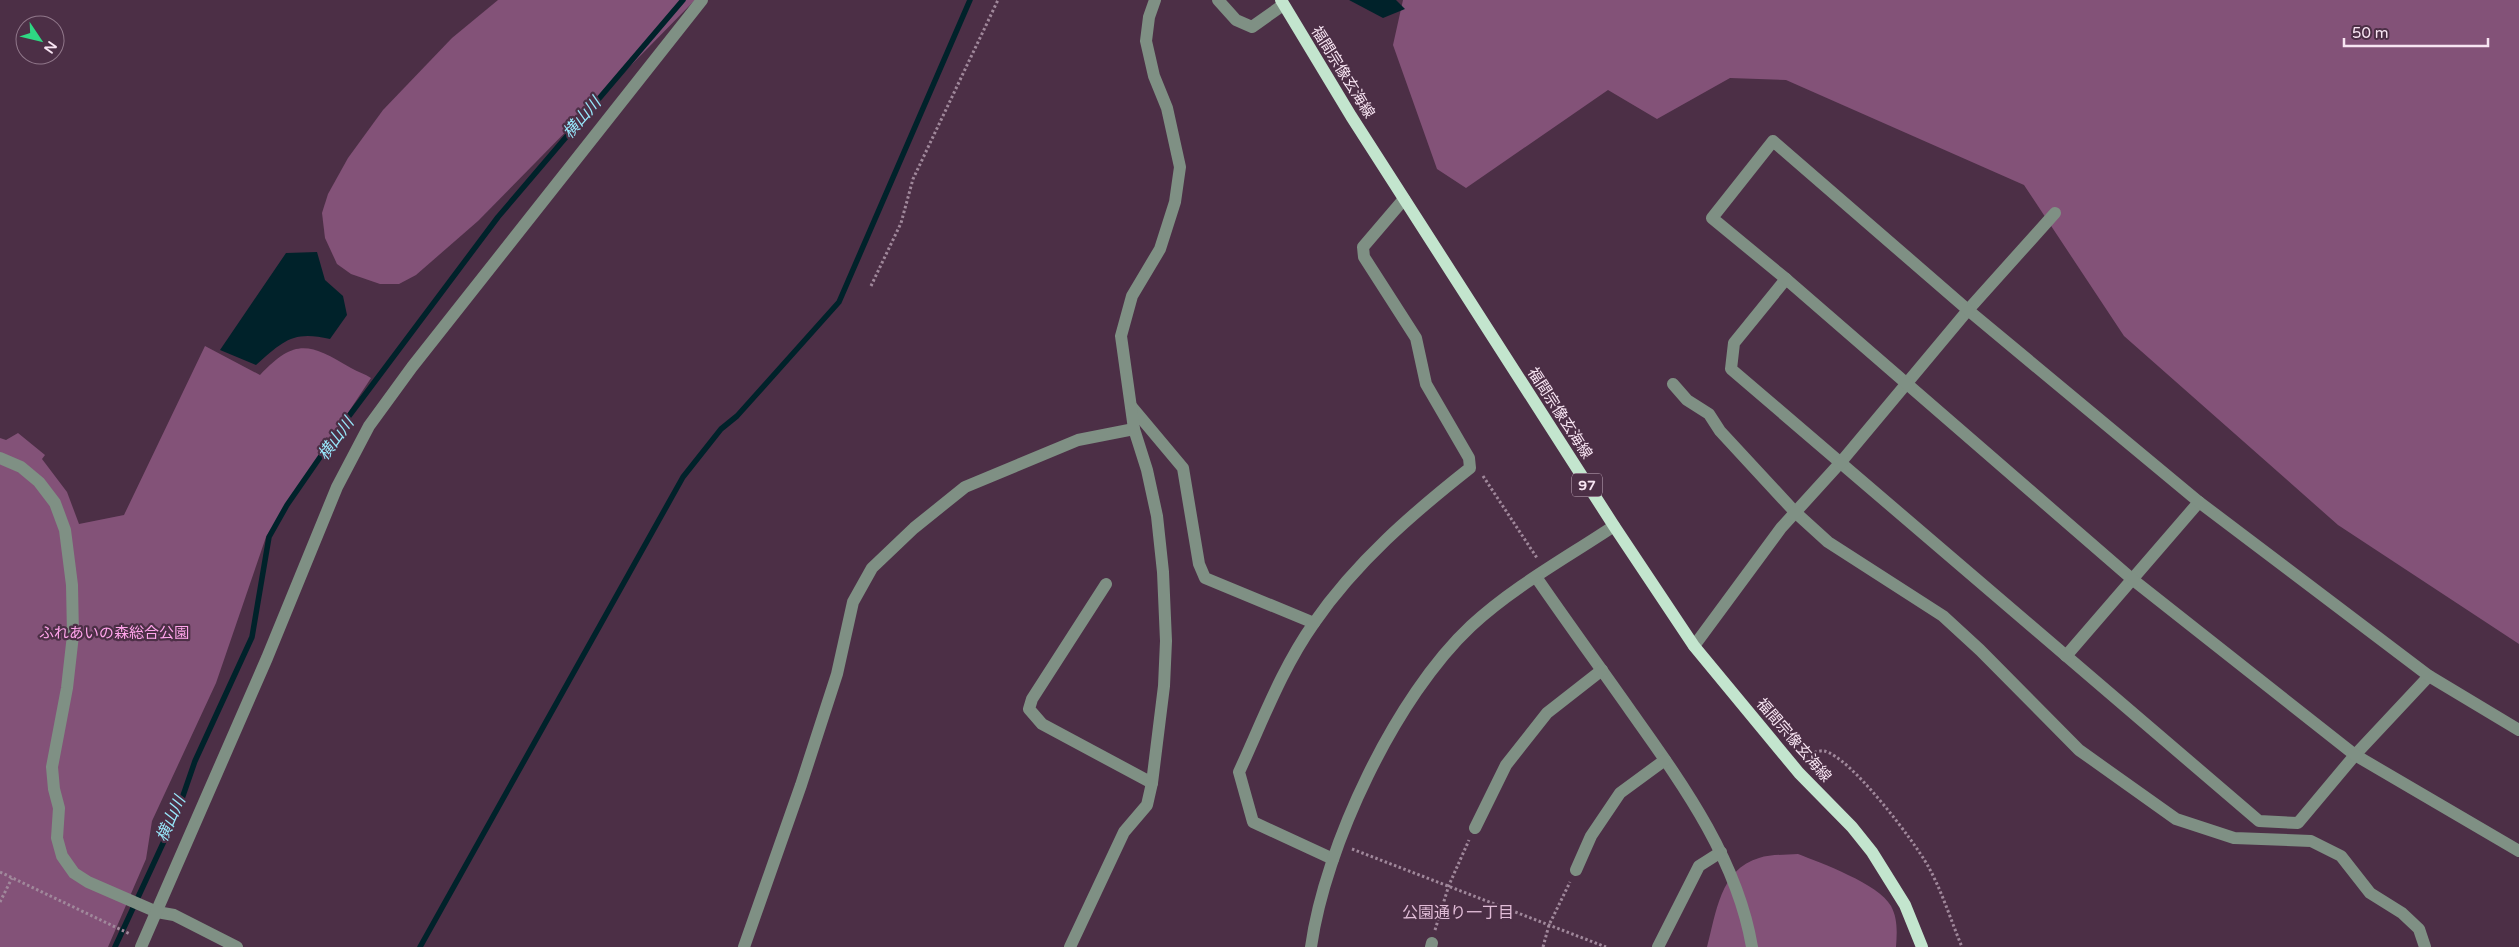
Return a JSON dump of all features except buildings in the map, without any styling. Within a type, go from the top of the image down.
[{"type":"main road","name":"福間宗像玄海線","points":[[1282,2],[1404,198],[1614,526],[1694,646],[1789,761],[1852,827],[1872,852],[1905,905],[1922,947]]},
{"type":"street","points":[[142,944],[337,488],[369,426],[412,367],[702,0]]},
{"type":"street","points":[[1070,947],[1124,832],[1147,805],[1152,783],[1164,686],[1166,641],[1163,572],[1157,516],[1147,470],[1134,429],[1120,336],[1132,296],[1160,249],[1175,202],[1180,167],[1171,123],[1154,76],[1146,41],[1149,17],[1155,0]]},
{"type":"street","points":[[1218,0],[1236,20],[1252,27],[1282,2]]},
{"type":"street","points":[[2519,730],[2429,676],[2199,502],[1968,310],[1773,140],[1712,218],[1907,383],[2132,580],[2355,755],[2519,852]]},
{"type":"street","points":[[1333,859],[1253,822],[1239,772],[1276,689],[1314,623],[1377,548],[1414,512],[1470,468],[1469,458],[1426,384],[1416,338],[1364,257],[1364,247],[1404,198]]},
{"type":"street","points":[[1694,646],[1781,528],[1841,462],[1968,310],[2055,213]]},
{"type":"street","points":[[1786,279],[1734,343],[1732,369],[2259,821],[2298,824],[2355,755],[2429,676]]},
{"type":"street","points":[[1673,384],[1687,400],[1709,414],[1720,431],[1795,512],[1828,542],[1942,616],[1980,650],[2079,750],[2176,819],[2234,838],[2311,841],[2341,856],[2370,893],[2402,913],[2419,929],[2425,947]]},
{"type":"street","points":[[1131,406],[1183,468],[1199,564],[1205,578],[1314,623]]},
{"type":"street","points":[[744,947],[798,794],[836,674],[853,602],[872,568],[914,528],[965,486],[1078,440],[1134,429]]},
{"type":"street","points":[[0,458],[21,467],[39,482],[55,503],[65,530],[72,585],[73,635],[67,688],[52,767],[54,789],[59,808],[57,838],[62,856],[74,873],[88,882],[157,912],[174,914],[237,947]]},
{"type":"street","points":[[2066,656],[2199,502]]},
{"type":"street","points":[[1311,947],[1325,884],[1339,844],[1387,738],[1433,667],[1472,625],[1541,574],[1614,526]]},
{"type":"street","points":[[1541,574],[1602,670],[1665,760],[1721,852],[1733,878],[1749,928],[1752,947]]},
{"type":"street","points":[[1106,584],[1032,699],[1029,709],[1042,724],[1152,783]]},
{"type":"street","points":[[1475,828],[1506,765],[1547,713],[1602,670]]},
{"type":"street","points":[[1576,870],[1591,836],[1620,793],[1665,760]]},
{"type":"street","points":[[1658,947],[1698,866],[1721,852]]},
{"type":"path","points":[[871,286],[901,223],[913,179],[998,0]]},
{"type":"path","points":[[1470,468],[1480,471],[1541,574]]},
{"type":"path","points":[[1789,761],[1822,751],[1838,757],[1855,772],[1902,829],[1928,867],[1962,947]]},
{"type":"path","points":[[1431,945],[1449,886],[1475,828]]},
{"type":"path","points":[[1339,844],[1606,947]]},
{"type":"path","points":[[1543,947],[1549,925],[1576,870]]},
{"type":"path","points":[[0,872],[142,944]]},
{"type":"path","points":[[0,902],[12,878]]},
{"type":"green space","points":[[498,0],[695,0],[478,221],[416,275],[399,284],[380,284],[351,274],[337,264],[325,238],[322,213],[328,194],[348,158],[383,110],[452,38]]},
{"type":"green space","points":[[1403,0],[2519,0],[2519,644],[2338,525],[2124,336],[2024,185],[1786,80],[1730,78],[1657,119],[1608,90],[1466,188],[1437,169],[1393,45]]},
{"type":"green space","name":"ふれあいの森総合公園","points":[[205,346],[260,375],[283,355],[303,348],[324,353],[371,378],[266,537],[216,683],[152,821],[146,859],[108,947],[0,947],[0,438],[6,440],[18,433],[45,455],[42,459],[67,492],[79,524],[124,515]]},
{"type":"green space","points":[[1798,854],[1849,875],[1885,898],[1895,916],[1897,931],[1896,947],[1707,947],[1722,894],[1736,872],[1746,864],[1759,858],[1773,855]]},
{"type":"water","points":[[1349,0],[1396,0],[1405,9],[1383,18]]},
{"type":"water","points":[[317,252],[325,280],[343,296],[347,315],[330,339],[307,336],[297,337],[282,344],[256,365],[220,350],[286,253]]},
{"type":"waterway","name":"横山川","points":[[115,947],[177,813],[195,761],[252,637],[269,537],[287,505],[343,424],[498,217],[683,0]]},
{"type":"waterway","points":[[420,947],[683,477],[721,429],[737,416],[839,302],[970,0]]},
{"type":"district","name":"公園通り一丁目","points":[[1458,913]]}]
